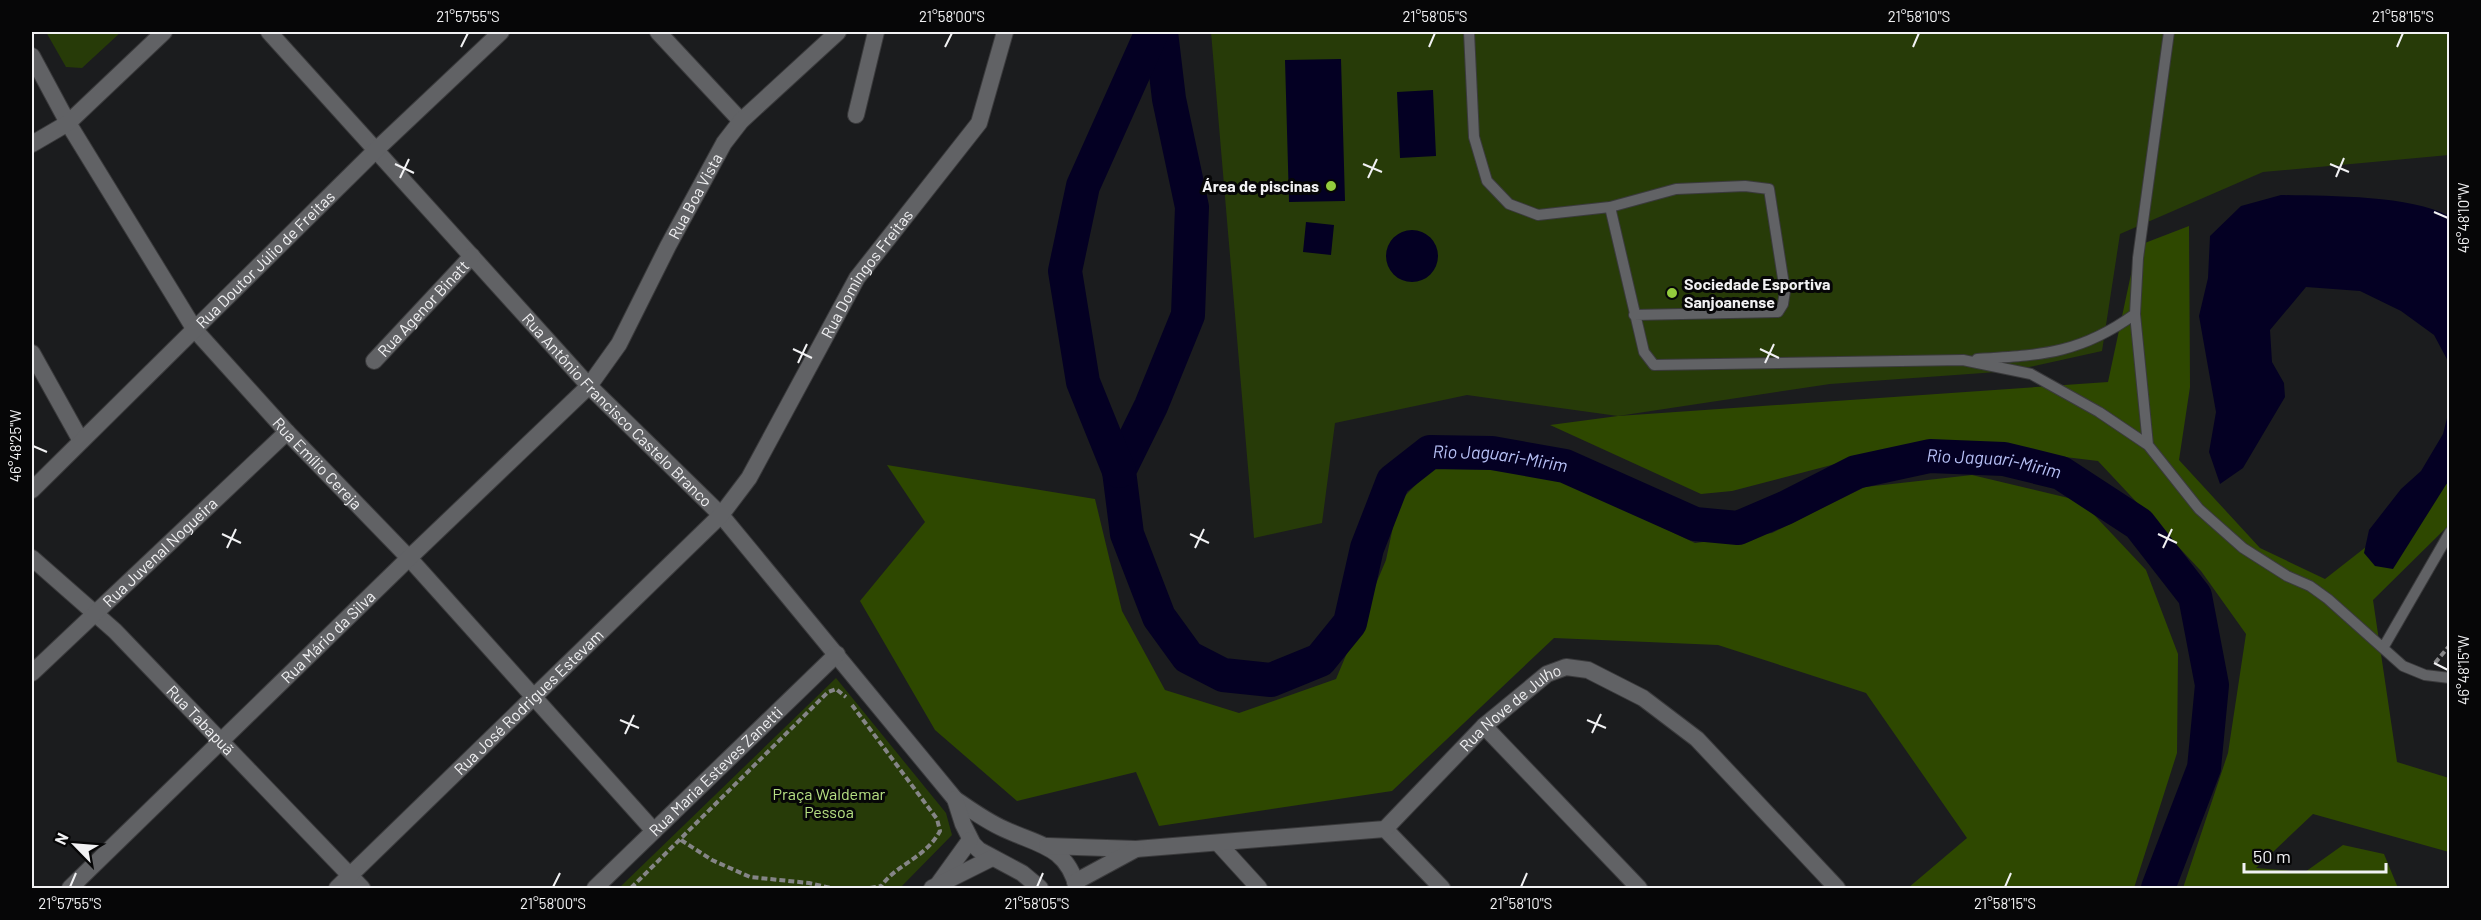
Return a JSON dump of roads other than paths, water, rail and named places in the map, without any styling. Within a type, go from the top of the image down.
[{"type":"street","points":[[32,144],[68,123],[164,32]]},
{"type":"street","name":"Rua Antônio Francisco Castelo Branco","points":[[269,32],[589,386],[721,515],[955,799],[986,820],[1047,846],[1070,868],[1076,885]]},
{"type":"street","name":"Rua Doutor Júlio de Freitas","points":[[32,490],[377,149],[501,32]]},
{"type":"street","points":[[658,32],[741,121]]},
{"type":"street","name":"Rua Boa Vista","points":[[589,386],[619,344],[723,143],[741,121],[837,32]]},
{"type":"street","points":[[856,116],[876,32]]},
{"type":"street","name":"Rua Domingos Freitas","points":[[721,515],[749,478],[857,278],[979,123],[1005,32]]},
{"type":"street","name":"Rua Emílio Cereja","points":[[32,56],[68,123],[195,330],[287,432],[409,558],[654,831]]},
{"type":"street","name":"Rua Agenor Binatt","points":[[374,361],[472,256]]},
{"type":"street","points":[[32,353],[81,441]]},
{"type":"street","name":"Rua Mário da Silva","points":[[70,888],[589,386]]},
{"type":"street","name":"Rua Juvenal Nogueira","points":[[32,673],[287,432]]},
{"type":"street","name":"Rua José Rodrigues Estevam","points":[[337,888],[721,515]]},
{"type":"street","name":"Rua Tabapuã","points":[[32,558],[115,631],[363,888]]},
{"type":"street","name":"Rua Maria Esteves Zanetti","points":[[595,888],[837,654]]},
{"type":"street","name":"Rua Nove de Julho","points":[[1385,829],[1484,726],[1547,674],[1566,667],[1588,670],[1643,698],[1697,739],[1830,886]]},
{"type":"street","points":[[1484,726],[1639,888]]},
{"type":"street","name":"Rua Antônio Francisco Castelo Branco","points":[[955,799],[970,840],[979,850],[1022,873],[1040,888]]},
{"type":"street","points":[[1047,846],[1137,849],[1385,829],[1442,888]]},
{"type":"street","points":[[934,886],[970,840]]},
{"type":"street","points":[[1218,843],[1259,888]]},
{"type":"street","points":[[1076,885],[1137,849]]},
{"type":"street","points":[[934,886],[992,858]]},
{"type":"lane","points":[[1469,32],[1474,136],[1487,181],[1509,204],[1538,215],[1610,207],[1676,189],[1745,186],[1769,189],[1785,291],[1783,304],[1778,312],[1634,315]]},
{"type":"lane","points":[[2148,445],[2135,314],[2138,258],[2169,32]]},
{"type":"lane","points":[[1610,207],[1644,352],[1654,365],[1963,360],[2043,355],[2087,342],[2111,331],[2135,314]]},
{"type":"lane","points":[[1963,360],[2031,374],[2099,412],[2148,445],[2199,509],[2243,548],[2287,576],[2310,586],[2328,599],[2403,666],[2425,675],[2450,678]]},
{"type":"lane","points":[[2383,648],[2450,531]]},
{"type":"water","points":[[1341,59],[1345,201],[1289,202],[1285,60]]},
{"type":"water","points":[[1433,90],[1436,156],[1400,158],[1397,92]]},
{"type":"water","points":[[2281,195],[2390,200],[2432,209],[2449,216],[2449,363],[2434,335],[2401,311],[2360,291],[2306,287],[2270,330],[2272,362],[2284,383],[2285,397],[2243,468],[2220,484],[2209,452],[2216,412],[2199,316],[2208,278],[2210,236],[2241,206]]},
{"type":"water","points":[[1306,222],[1334,225],[1331,255],[1303,252]]},
{"type":"water","points":[[1412,230],[1422,232],[1430,238],[1436,246],[1438,256],[1436,266],[1430,274],[1422,280],[1412,282],[1402,280],[1394,274],[1388,266],[1386,256],[1388,246],[1394,238],[1402,232]]},
{"type":"water","points":[[2449,410],[2449,480],[2393,569],[2375,566],[2364,553],[2369,530],[2401,489],[2421,471],[2443,434]]},
{"type":"waterway","points":[[1119,471],[1083,382],[1065,271],[1083,186],[1152,32]]},
{"type":"waterway","name":"Rio Jaguari-Mirim","points":[[1161,32],[1169,99],[1192,207],[1188,315],[1151,406],[1119,471],[1127,534],[1159,617],[1188,657],[1223,675],[1271,680],[1320,660],[1350,623],[1367,548],[1393,481],[1430,452],[1492,453],[1565,466],[1695,524],[1738,528],[1785,508],[1856,472],[1930,456],[2004,459],[2061,473],[2139,524],[2195,596],[2212,685],[2204,768],[2158,888]]},
{"type":"place","name":"Área de piscinas","points":[[1331,186]]},
{"type":"place","name":"Sociedade Esportiva Sanjoanense","points":[[1672,293]]},
{"type":"park label","name":"Praça Waldemar Pessoa","points":[[829,803]]}]
